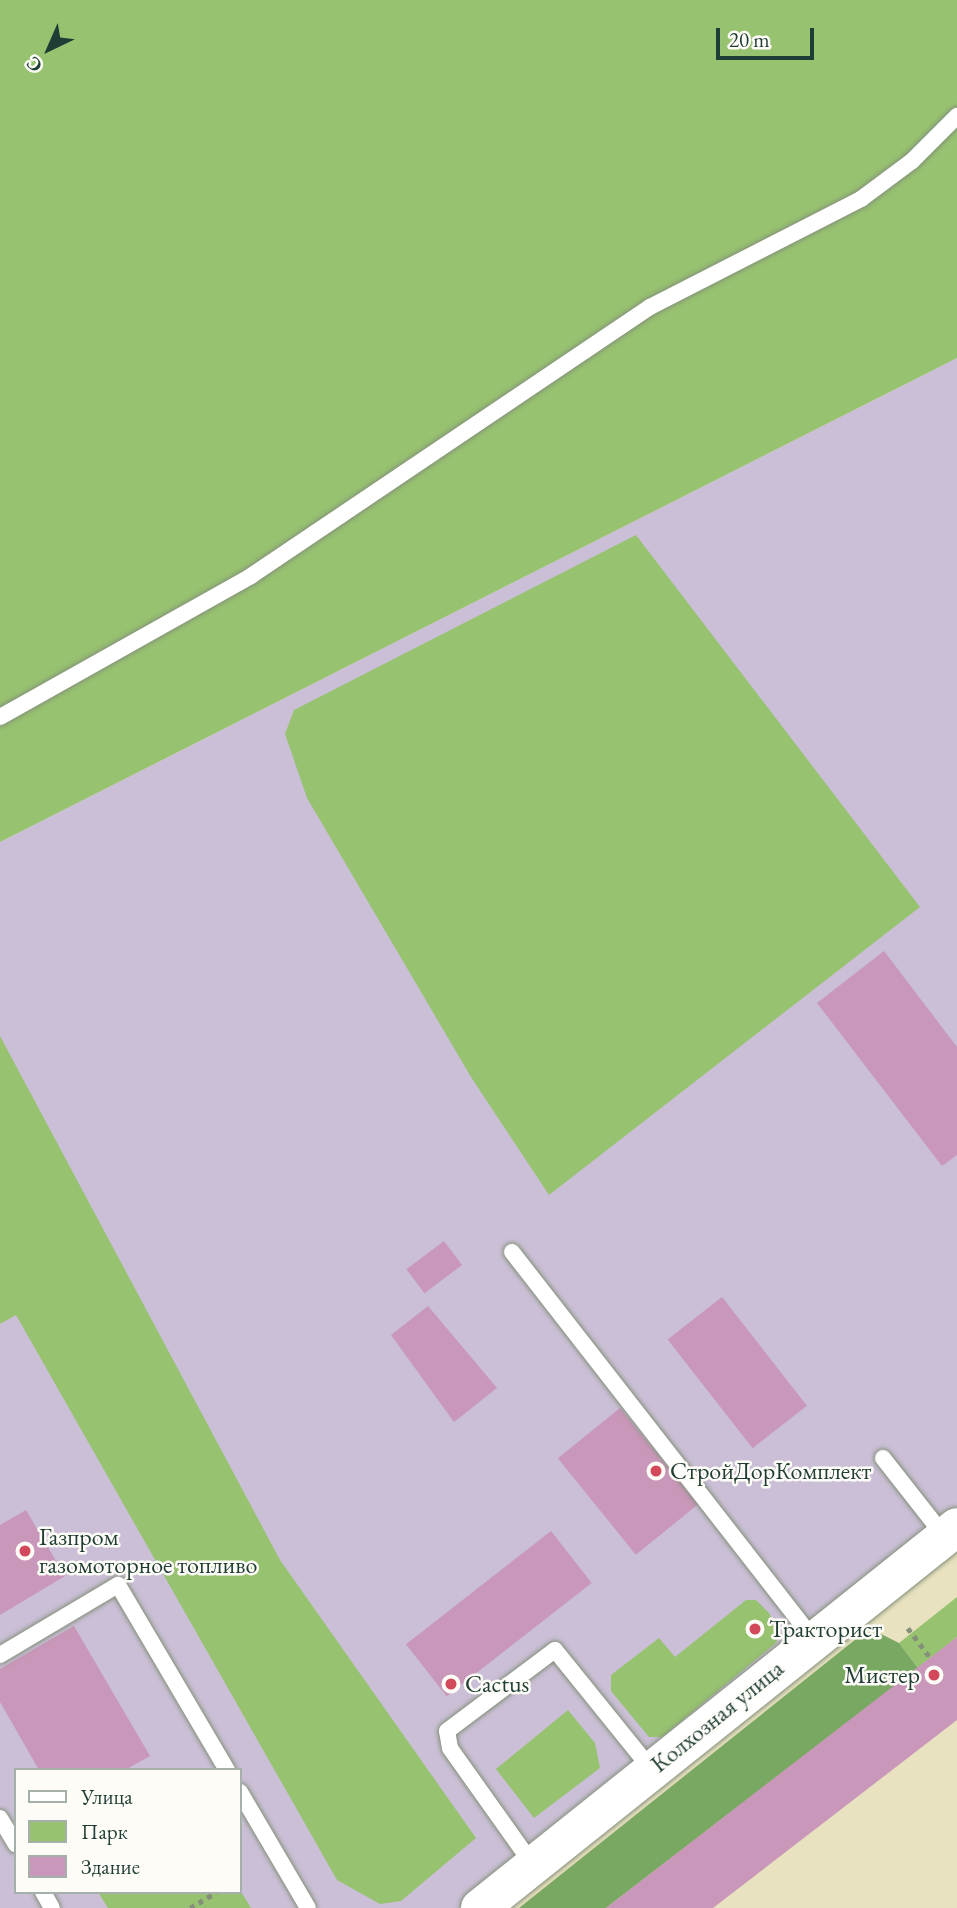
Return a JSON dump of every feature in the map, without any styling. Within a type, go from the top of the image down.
[{"type":"street","name":"Колхозная улица","points":[[480,1908],[813,1638],[951,1532]]},
{"type":"lane","points":[[0,717],[251,576],[650,307],[860,200],[912,162],[957,116]]},
{"type":"lane","points":[[512,1252],[813,1638]]},
{"type":"lane","points":[[883,1458],[951,1532]]},
{"type":"lane","points":[[0,1655],[118,1585],[226,1768]]},
{"type":"lane","points":[[533,1865],[450,1748],[447,1731],[555,1650],[651,1769]]},
{"type":"lane","points":[[242,1795],[307,1908]]},
{"type":"lane","points":[[0,1818],[14,1842]]},
{"type":"path","points":[[908,1628],[931,1658]]},
{"type":"path","points":[[190,1908],[214,1894]]},
{"type":"shaded area","points":[[957,358],[957,1508],[459,1908],[0,1908],[0,842]]},
{"type":"green space","points":[[0,0],[957,0],[957,358],[0,842]]},
{"type":"green space","points":[[636,535],[920,907],[549,1195],[471,1077],[307,798],[285,734],[294,710]]},
{"type":"green space","points":[[0,1036],[280,1560],[476,1838],[401,1901],[380,1904],[337,1880],[16,1315],[0,1324]]},
{"type":"green space","points":[[957,1597],[957,1637],[918,1668],[899,1643]]},
{"type":"green space","points":[[746,1600],[756,1600],[770,1614],[777,1642],[662,1737],[649,1737],[611,1691],[611,1675],[659,1638],[675,1657]]},
{"type":"green space","points":[[875,1631],[899,1643],[918,1668],[606,1908],[519,1908],[861,1635]]},
{"type":"green space","points":[[568,1710],[595,1743],[600,1768],[534,1818],[496,1769]]},
{"type":"green space","points":[[242,1893],[251,1908],[108,1908],[99,1894]]},
{"type":"building","points":[[884,951],[957,1047],[957,1155],[942,1166],[817,1003]]},
{"type":"building","points":[[444,1241],[462,1265],[425,1293],[406,1269]]},
{"type":"building","points":[[722,1297],[807,1406],[753,1448],[668,1339]]},
{"type":"building","points":[[428,1306],[497,1388],[454,1422],[391,1335]]},
{"type":"building","points":[[620,1408],[698,1504],[636,1555],[558,1458]]},
{"type":"building","name":"Газпром газомоторное топливо","points":[[26,1510],[65,1576],[0,1615],[0,1525]]},
{"type":"building","points":[[551,1531],[592,1583],[447,1696],[406,1644]]},
{"type":"building","points":[[74,1626],[150,1756],[129,1768],[38,1768],[0,1702],[0,1669]]},
{"type":"building","points":[[957,1637],[957,1720],[713,1908],[606,1908]]},
{"type":"place","name":"СтройДорКомплект","points":[[656,1471]]},
{"type":"place","name":"Газпром газомоторное топливо","points":[[25,1551]]},
{"type":"place","name":"Тракторист","points":[[755,1629]]},
{"type":"place","name":"Мистер","points":[[934,1675]]},
{"type":"place","name":"Cactus","points":[[451,1684]]}]
